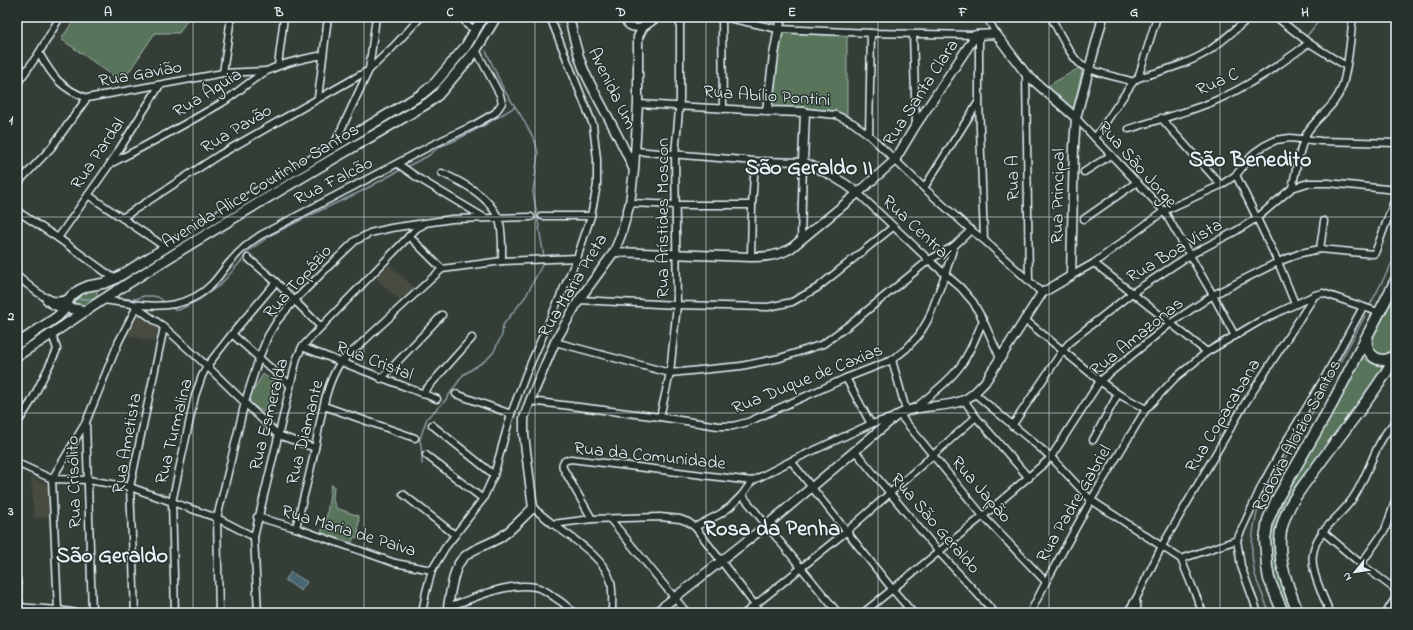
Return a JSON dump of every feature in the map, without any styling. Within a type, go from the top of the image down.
[{"type":"main road","name":"Avenida Alice Coutinho Santos","points":[[71,296],[79,290],[115,279],[426,91],[466,46],[483,17]]},
{"type":"main road","name":"Avenida Alice Coutinho Santos","points":[[17,356],[52,334],[82,311],[103,300],[167,259],[428,103],[443,90],[476,50],[496,17]]},
{"type":"main road","name":"Rodovia Aloízio Santos","points":[[1283,613],[1269,578],[1267,567],[1265,538],[1268,520],[1277,499],[1332,404],[1396,280]]},
{"type":"main road","points":[[95,285],[101,291],[103,300]]},
{"type":"main road","points":[[17,344],[57,318],[65,308],[71,296]]},
{"type":"main road","points":[[71,296],[72,304],[82,311]]},
{"type":"main road","points":[[50,301],[65,308],[82,311]]},
{"type":"main road","points":[[50,301],[57,311],[57,318]]},
{"type":"main road","points":[[1367,337],[1366,344],[1368,351],[1373,357],[1380,360],[1387,360],[1396,355]]},
{"type":"main road","name":"Rodovia Aloízio Santos","points":[[1298,613],[1282,562],[1280,539],[1285,516],[1298,494],[1379,383],[1396,355]]},
{"type":"street","points":[[17,84],[39,53],[60,17]]},
{"type":"street","points":[[223,73],[231,17]]},
{"type":"street","points":[[278,66],[284,17]]},
{"type":"street","points":[[318,98],[328,17]]},
{"type":"street","points":[[333,147],[369,70],[376,17]]},
{"type":"street","points":[[369,70],[421,17]]},
{"type":"street","points":[[463,17],[467,25],[476,30]]},
{"type":"street","points":[[422,613],[432,570],[445,548],[483,498],[494,475],[511,414],[526,374],[577,258],[591,216],[597,185],[597,159],[592,125],[576,79],[550,17]]},
{"type":"street","name":"Avenida Um","points":[[569,17],[576,48],[588,78],[622,143],[634,170]]},
{"type":"street","points":[[624,17],[627,25],[631,28],[643,27],[657,17]]},
{"type":"street","name":"Rua Arístides Moscon","points":[[660,417],[670,373],[677,305],[675,154],[679,105],[680,17]]},
{"type":"street","points":[[724,108],[723,17],[778,29],[871,33],[978,34],[984,240]]},
{"type":"street","points":[[767,110],[781,17]]},
{"type":"street","points":[[987,17],[996,34],[1026,74],[1076,118]]},
{"type":"street","points":[[1051,17],[1073,56],[1081,66],[1136,80],[1187,62],[1206,52],[1226,38],[1250,17]]},
{"type":"street","name":"Rua Principal","points":[[1072,276],[1074,146],[1076,118],[1103,17]]},
{"type":"street","points":[[1095,138],[1136,80],[1157,17]]},
{"type":"street","points":[[1276,17],[1286,20],[1309,43],[1346,66]]},
{"type":"street","points":[[1292,188],[1304,139],[1313,125],[1327,112],[1336,100],[1342,87],[1353,17]]},
{"type":"street","name":"Rua Maria Preta","points":[[533,508],[524,436],[524,418],[555,342],[579,300],[614,252],[621,235],[630,203],[634,170],[638,104],[638,42],[640,31],[643,27]]},
{"type":"street","points":[[869,135],[871,33]]},
{"type":"street","points":[[913,34],[916,125]]},
{"type":"street","name":"Rua Santa Clara","points":[[614,252],[751,257],[780,255],[858,194],[895,160],[916,125],[978,34],[996,34]]},
{"type":"street","name":"Rua C","points":[[1129,129],[1210,103],[1245,86],[1274,68],[1309,43]]},
{"type":"street","name":"Rua Falcão","points":[[103,300],[134,306],[167,306],[189,300],[208,288],[235,256],[269,230],[495,113],[502,103],[500,96],[476,50]]},
{"type":"street","name":"Rua Gavião","points":[[39,53],[49,70],[60,84],[74,93],[87,98],[223,73],[266,71]]},
{"type":"street","name":"Rua Águia","points":[[110,164],[164,136],[222,103],[266,71],[297,60],[323,56]]},
{"type":"street","name":"Rua Pavão","points":[[122,218],[219,155],[369,70]]},
{"type":"street","name":"Rua A","points":[[1026,74],[1029,281]]},
{"type":"street","name":"Rua Pardal","points":[[58,238],[110,164],[160,85]]},
{"type":"street","points":[[17,184],[51,148],[87,98]]},
{"type":"street","points":[[924,188],[979,101]]},
{"type":"street","name":"Rua Abílio Pontini","points":[[638,104],[679,105],[836,115],[853,123],[869,135],[924,188],[1042,293]]},
{"type":"street","points":[[801,240],[805,112]]},
{"type":"street","name":"Rua São Jorge","points":[[1076,118],[1164,212],[1213,295],[1234,336]]},
{"type":"street","points":[[1161,118],[1222,185]]},
{"type":"street","points":[[695,527],[720,514],[742,495],[752,481],[791,461],[871,424],[904,412],[964,400],[985,382],[1042,293],[1094,263],[1164,212],[1222,185],[1236,175],[1254,153],[1264,146],[1276,140],[1290,138],[1321,141],[1396,143]]},
{"type":"street","name":"Rua Central","points":[[635,151],[755,161],[803,162],[829,173],[844,182],[858,194],[961,288],[983,320],[1000,358]]},
{"type":"street","points":[[1084,172],[1111,154]]},
{"type":"street","points":[[751,257],[755,161]]},
{"type":"street","points":[[398,164],[418,178],[486,218]]},
{"type":"street","points":[[442,173],[482,195],[499,218],[502,261]]},
{"type":"street","points":[[1236,175],[1258,218],[1295,304]]},
{"type":"street","points":[[1084,219],[1137,182]]},
{"type":"street","name":"Rua Boa Vista","points":[[1012,426],[1063,350],[1072,340],[1132,293],[1190,255],[1258,218],[1292,188],[1308,183],[1328,182],[1396,190]]},
{"type":"street","points":[[88,195],[166,247]]},
{"type":"street","name":"Rua Amazonas","points":[[863,613],[1029,478],[1051,457],[1100,381],[1171,323],[1213,295],[1278,262],[1301,253],[1320,249],[1375,253],[1396,196]]},
{"type":"street","points":[[630,203],[676,205],[752,205]]},
{"type":"street","points":[[17,211],[115,279]]},
{"type":"street","points":[[542,216],[591,216]]},
{"type":"street","name":"Rua Topázio","points":[[219,613],[217,518],[245,402],[259,358],[268,336],[277,321],[294,301],[355,241],[370,233],[391,228],[452,219],[531,217]]},
{"type":"street","points":[[1320,249],[1324,221]]},
{"type":"street","name":"Rua Esmeralda","points":[[258,613],[254,537],[257,517],[297,358],[302,347],[409,236],[417,228],[424,224]]},
{"type":"street","points":[[579,300],[677,305],[768,307],[792,302],[817,288],[893,227]]},
{"type":"street","points":[[555,342],[670,373],[741,366],[780,358],[823,344],[853,322],[929,260],[954,246],[971,230]]},
{"type":"street","points":[[409,236],[442,268],[502,261],[577,258]]},
{"type":"street","name":"Rua Duque de Caxias","points":[[530,401],[660,417],[718,426],[733,426],[748,422],[846,378],[892,360],[919,334],[928,320],[954,246]]},
{"type":"street","points":[[248,258],[276,282],[321,327]]},
{"type":"street","points":[[1094,263],[1207,352]]},
{"type":"street","name":"Rua Diamante","points":[[296,528],[324,406],[336,369],[340,363],[442,268]]},
{"type":"street","points":[[17,276],[50,301],[59,302],[71,296]]},
{"type":"street","name":"Rua Turmalina","points":[[175,613],[172,502],[195,396],[207,366],[276,282]]},
{"type":"street","points":[[1315,295],[1323,293],[1375,311],[1379,314]]},
{"type":"street","name":"Rua Padre Gabriel","points":[[1030,613],[1091,500],[1146,409],[1175,378],[1207,352],[1260,321],[1315,295]]},
{"type":"street","name":"Rua Copacabana","points":[[1127,613],[1136,599],[1162,546],[1244,405],[1315,295]]},
{"type":"street","points":[[58,610],[52,479],[86,422],[134,306],[164,327],[245,402],[278,435],[315,448]]},
{"type":"street","points":[[1258,613],[1242,566],[1237,540],[1262,485],[1288,438],[1325,377],[1363,307]]},
{"type":"street","points":[[381,379],[442,315]]},
{"type":"street","points":[[1024,319],[1100,381],[1118,394],[1146,409]]},
{"type":"street","points":[[655,613],[721,562],[855,451],[952,375],[962,364],[983,320]]},
{"type":"street","name":"Rua Ametista","points":[[136,613],[130,487],[164,327]]},
{"type":"street","points":[[17,424],[56,352],[57,349],[52,334]]},
{"type":"street","points":[[232,334],[290,385]]},
{"type":"street","points":[[422,394],[472,338]]},
{"type":"street","name":"Rua Cristal","points":[[302,347],[381,379],[437,399]]},
{"type":"street","name":"Rua Japão","points":[[892,360],[904,412],[934,456],[983,516],[1046,582]]},
{"type":"street","points":[[846,378],[871,424]]},
{"type":"street","points":[[974,393],[1051,457],[1091,500],[1181,559],[1203,613]]},
{"type":"street","points":[[456,394],[511,414]]},
{"type":"street","points":[[1093,440],[1118,394]]},
{"type":"street","points":[[964,400],[976,417],[1029,478]]},
{"type":"street","points":[[324,406],[416,438]]},
{"type":"street","points":[[745,613],[847,531],[934,456],[976,417]]},
{"type":"street","name":"Rua Crisólito","points":[[86,422],[92,613]]},
{"type":"street","points":[[1330,613],[1314,571],[1312,556],[1316,543],[1322,531],[1341,513],[1353,498],[1380,441],[1395,424]]},
{"type":"street","points":[[432,425],[494,475]]},
{"type":"street","name":"Rua São Geraldo","points":[[855,451],[938,551],[995,613]]},
{"type":"street","points":[[426,455],[483,498]]},
{"type":"street","name":"Rua da Comunidade","points":[[592,519],[563,468],[562,465],[564,461],[579,460],[752,481]]},
{"type":"street","points":[[791,461],[811,488],[913,613]]},
{"type":"street","points":[[17,463],[52,479],[88,480],[130,487],[217,518],[254,537]]},
{"type":"street","points":[[403,494],[455,535]]},
{"type":"street","points":[[742,495],[838,613]]},
{"type":"street","points":[[1361,564],[1385,530],[1396,499]]},
{"type":"street","points":[[448,610],[454,577],[459,564],[465,556],[501,536],[533,508],[592,554],[606,571],[611,582],[612,613]]},
{"type":"street","name":"Rua Maria de Paiva","points":[[257,517],[296,528],[395,563],[432,570]]},
{"type":"street","points":[[553,524],[592,519],[660,517],[688,522],[695,527],[761,613]]},
{"type":"street","points":[[610,519],[687,613]]},
{"type":"street","points":[[1322,531],[1361,564],[1396,590]]},
{"type":"street","points":[[1181,559],[1237,540]]},
{"type":"street","points":[[17,580],[19,607],[77,613]]},
{"type":"street","points":[[448,610],[504,588],[522,586],[537,587],[567,606],[573,613]]},
{"type":"street","points":[[1386,613],[1396,597]]},
{"type":"street","points":[[1136,599],[1138,613]]},
{"type":"shaded area","points":[[389,265],[415,288],[402,303],[376,278]]},
{"type":"shaded area","points":[[133,317],[141,317],[156,323],[160,328],[157,342],[126,335]]},
{"type":"shaded area","points":[[31,477],[51,487],[53,516],[34,518]]},
{"type":"green space","points":[[76,17],[188,17],[188,19],[179,33],[155,33],[122,82],[61,39]]},
{"type":"green space","points":[[782,33],[847,35],[847,116],[841,114],[776,108],[769,101]]},
{"type":"green space","points":[[1079,68],[1082,72],[1073,111],[1046,87]]},
{"type":"green space","points":[[95,289],[98,293],[96,299],[84,308],[75,304],[78,294]]},
{"type":"green space","points":[[1396,293],[1396,342],[1388,355],[1376,355],[1370,343]]},
{"type":"green space","points":[[1361,358],[1364,358],[1373,364],[1386,365],[1291,494],[1282,510],[1277,525],[1274,540],[1277,567],[1293,613],[1286,613],[1272,576],[1268,560],[1272,516]]},
{"type":"green space","points":[[263,374],[279,385],[263,412],[247,401]]},
{"type":"green space","points":[[331,485],[334,486],[333,500],[336,508],[359,516],[358,538],[354,537],[351,544],[321,533],[327,515]]},
{"type":"water","points":[[291,572],[307,582],[301,591],[285,580]]},
{"type":"waterway","points":[[1306,37],[1322,17]]},
{"type":"waterway","points":[[1297,49],[1304,40]]},
{"type":"waterway","points":[[486,51],[504,90],[520,114],[535,141],[538,153],[533,192],[544,257]]},
{"type":"waterway","points":[[1257,84],[1276,72],[1290,60]]},
{"type":"waterway","points":[[406,167],[428,156],[439,147],[483,126],[515,107]]},
{"type":"waterway","points":[[171,307],[175,310],[179,310],[200,299],[220,285],[244,258],[247,252],[271,235],[362,191],[402,169]]},
{"type":"waterway","points":[[1370,305],[1396,255]]},
{"type":"waterway","points":[[422,464],[420,439],[427,418],[444,402],[463,375],[486,360],[493,353],[502,335],[503,325],[526,296],[544,261]]},
{"type":"waterway","points":[[112,298],[136,299],[144,296],[153,296],[158,297],[167,304]]},
{"type":"waterway","points":[[74,299],[98,299]]},
{"type":"waterway","points":[[1269,613],[1254,571],[1252,550],[1253,530],[1261,500],[1325,390],[1365,316]]},
{"type":"district","name":"São Benedito","points":[[1250,158]]},
{"type":"district","name":"São Geraldo II","points":[[809,166]]},
{"type":"district","name":"Rosa da Penha","points":[[772,527]]},
{"type":"district","name":"São Geraldo","points":[[112,554]]}]
